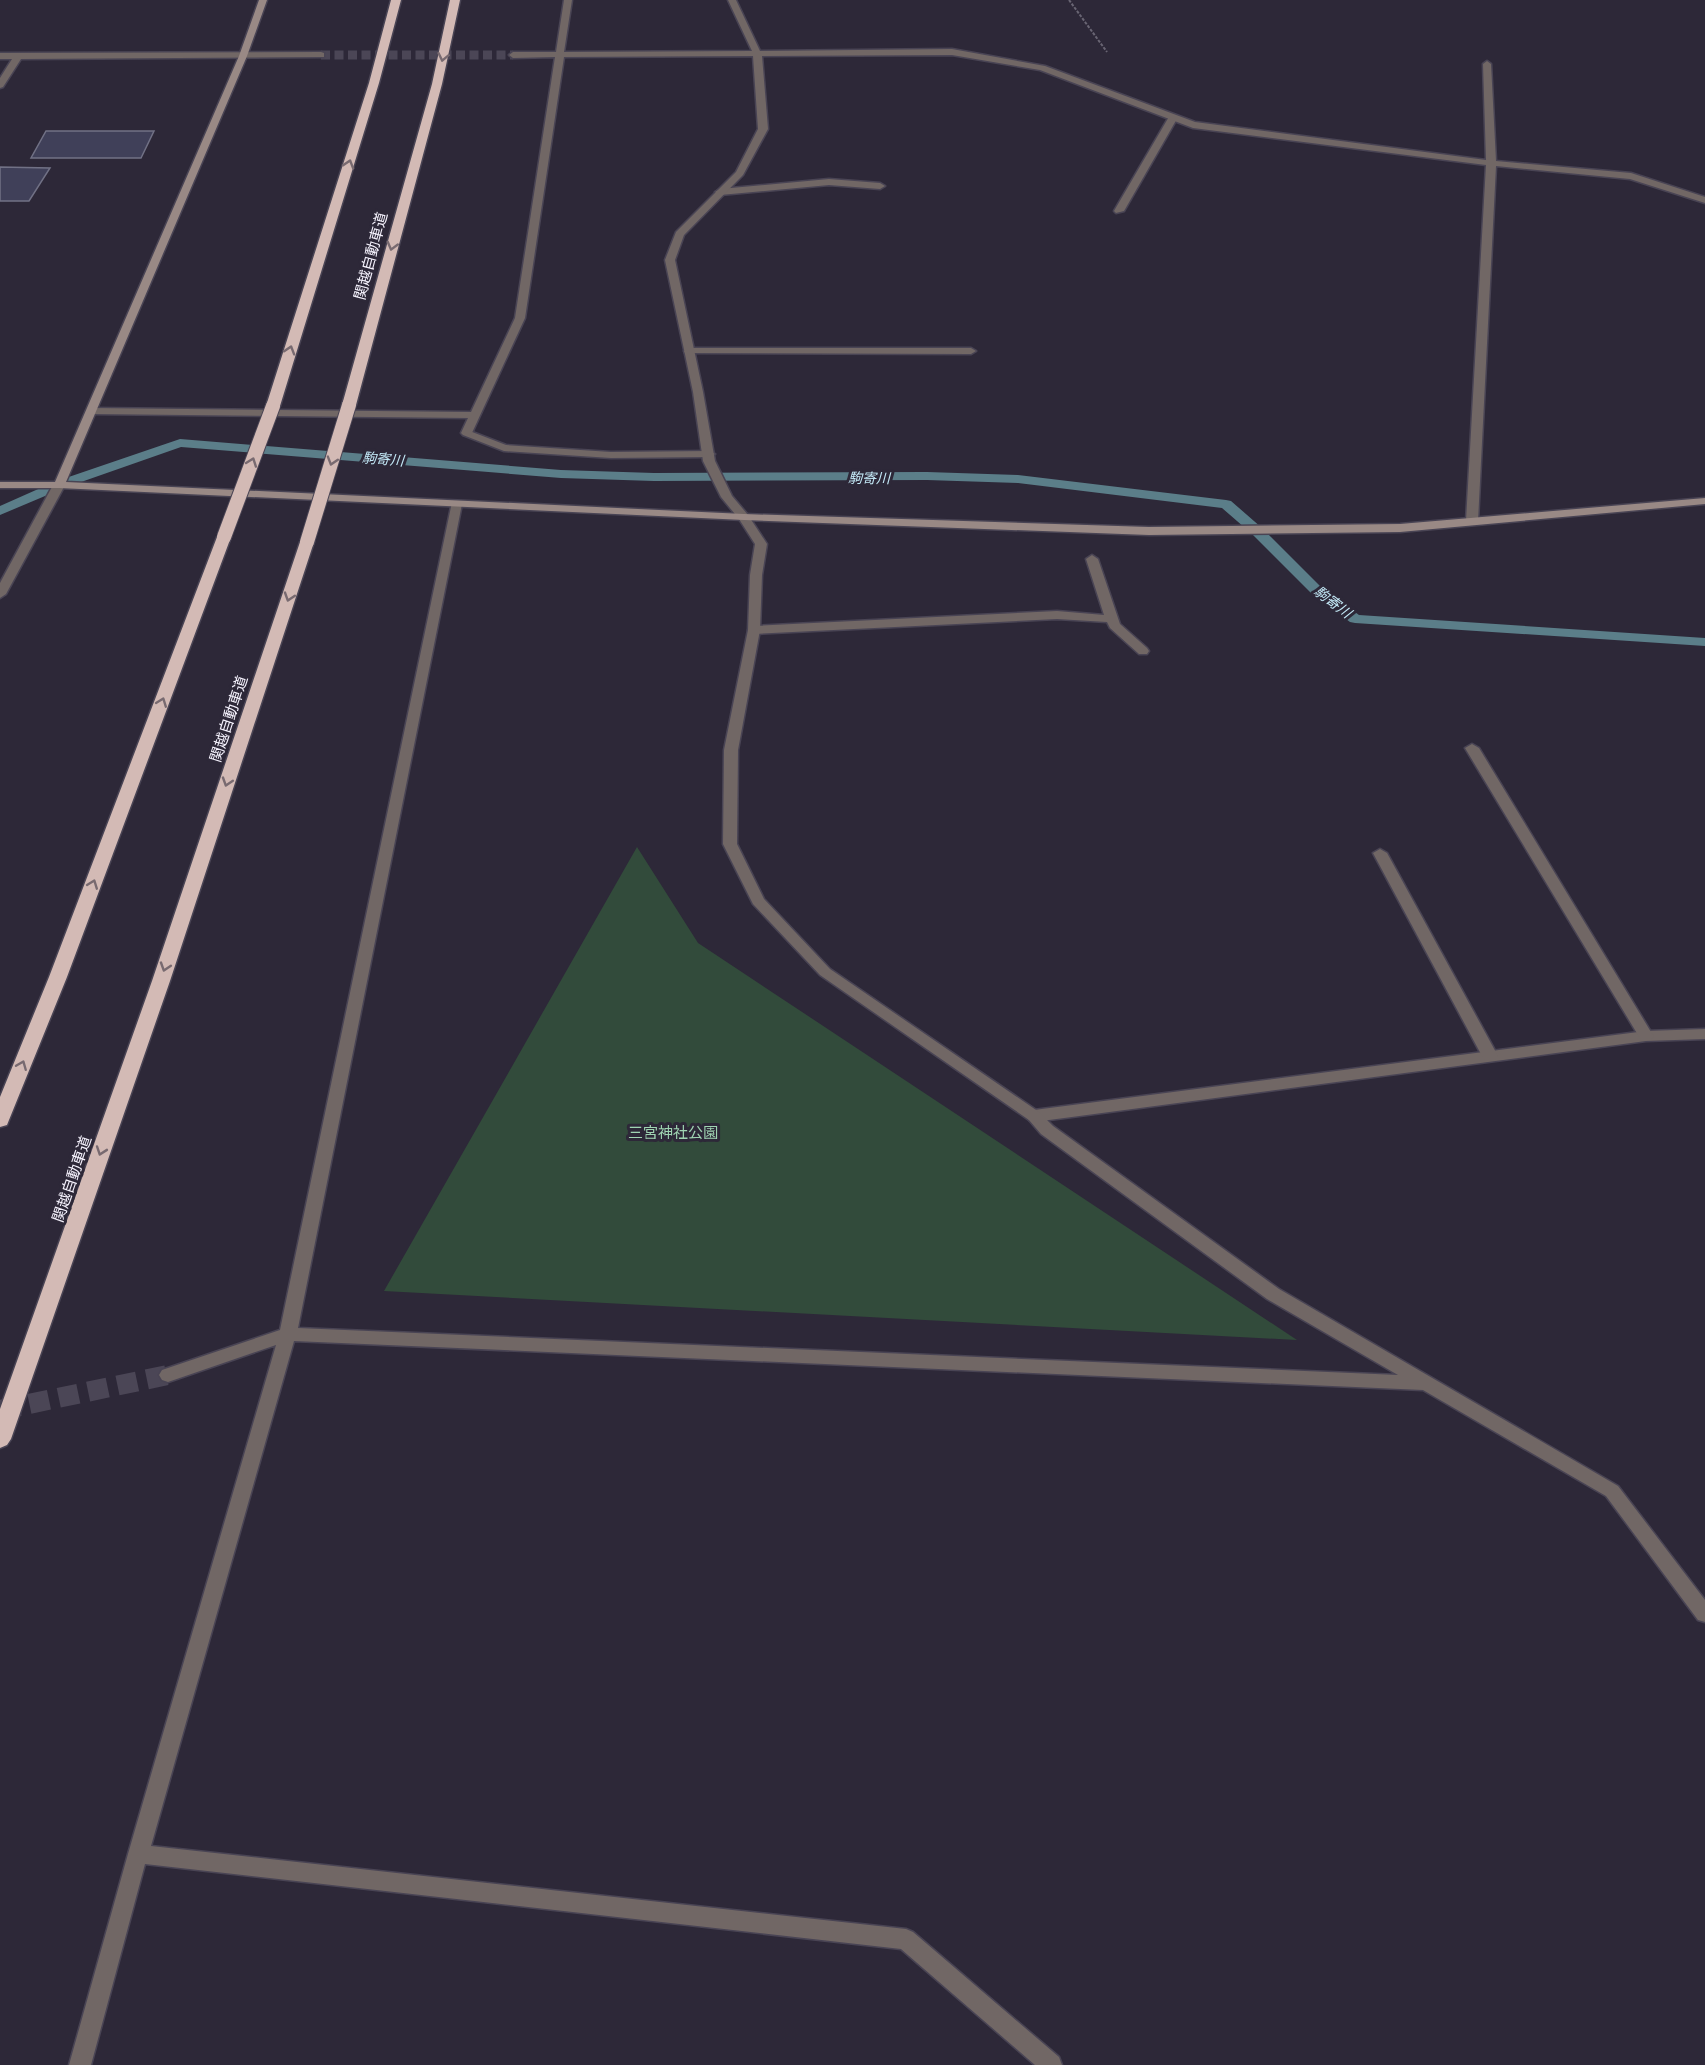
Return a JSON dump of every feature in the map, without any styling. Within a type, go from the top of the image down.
[{"type":"highway","points":[[0,1120],[58,977],[273,406],[374,84],[396,0]]},
{"type":"highway","name":"関越自動車道","points":[[0,1439],[160,981],[307,542],[349,405],[437,84],[455,0]]},
{"type":"street","points":[[0,594],[59,485],[243,56],[263,0]]},
{"type":"street","points":[[568,0],[520,318],[467,433],[504,448],[709,458]]},
{"type":"street","points":[[732,0],[757,53],[763,129],[740,173],[679,234],[670,260],[709,458],[728,497],[761,544],[756,575],[754,630],[731,750],[730,844],[758,901],[825,972],[1034,1116],[1047,1130],[1274,1294],[1612,1491],[1705,1614]]},
{"type":"street","points":[[513,55],[952,52],[1041,68],[1193,125],[1491,162],[1631,176],[1705,200]]},
{"type":"street","points":[[0,56],[321,55]]},
{"type":"street","points":[[0,85],[18,56]]},
{"type":"street","points":[[1472,521],[1491,162],[1487,64]]},
{"type":"street","points":[[1119,211],[1173,117]]},
{"type":"street","points":[[720,192],[829,182],[880,186]]},
{"type":"street","points":[[689,351],[971,351]]},
{"type":"street","points":[[91,411],[475,415]]},
{"type":"street","points":[[0,485],[59,485],[744,517],[1149,531],[1400,528],[1705,501]]},
{"type":"street","points":[[80,2065],[138,1854],[288,1334],[456,504]]},
{"type":"street","points":[[1092,559],[1114,625],[1143,651]]},
{"type":"street","points":[[754,630],[1057,615],[1112,620]]},
{"type":"street","points":[[1472,748],[1646,1036]]},
{"type":"street","points":[[1380,853],[1490,1056]]},
{"type":"street","points":[[1034,1116],[1646,1036],[1705,1034]]},
{"type":"street","points":[[168,1375],[288,1334],[1428,1383]]},
{"type":"street","points":[[138,1854],[906,1939],[1051,2065]]},
{"type":"path","points":[[1069,0],[1113,59],[1094,87]]},
{"type":"green space","name":"三宮神社公園","points":[[637,847],[698,943],[1297,1340],[384,1291]]},
{"type":"building","points":[[46,131],[154,131],[141,158],[31,158]]},
{"type":"building","points":[[0,167],[50,168],[29,201],[0,201]]},
{"type":"waterway","name":"駒寄川","points":[[0,511],[59,485],[180,443],[561,474],[654,477],[927,476],[1018,479],[1226,504],[1257,531],[1318,592],[1355,619],[1705,642]]},
{"type":"tunnel","points":[[321,55],[513,55]]},
{"type":"tunnel","points":[[0,1410],[168,1375]]}]
